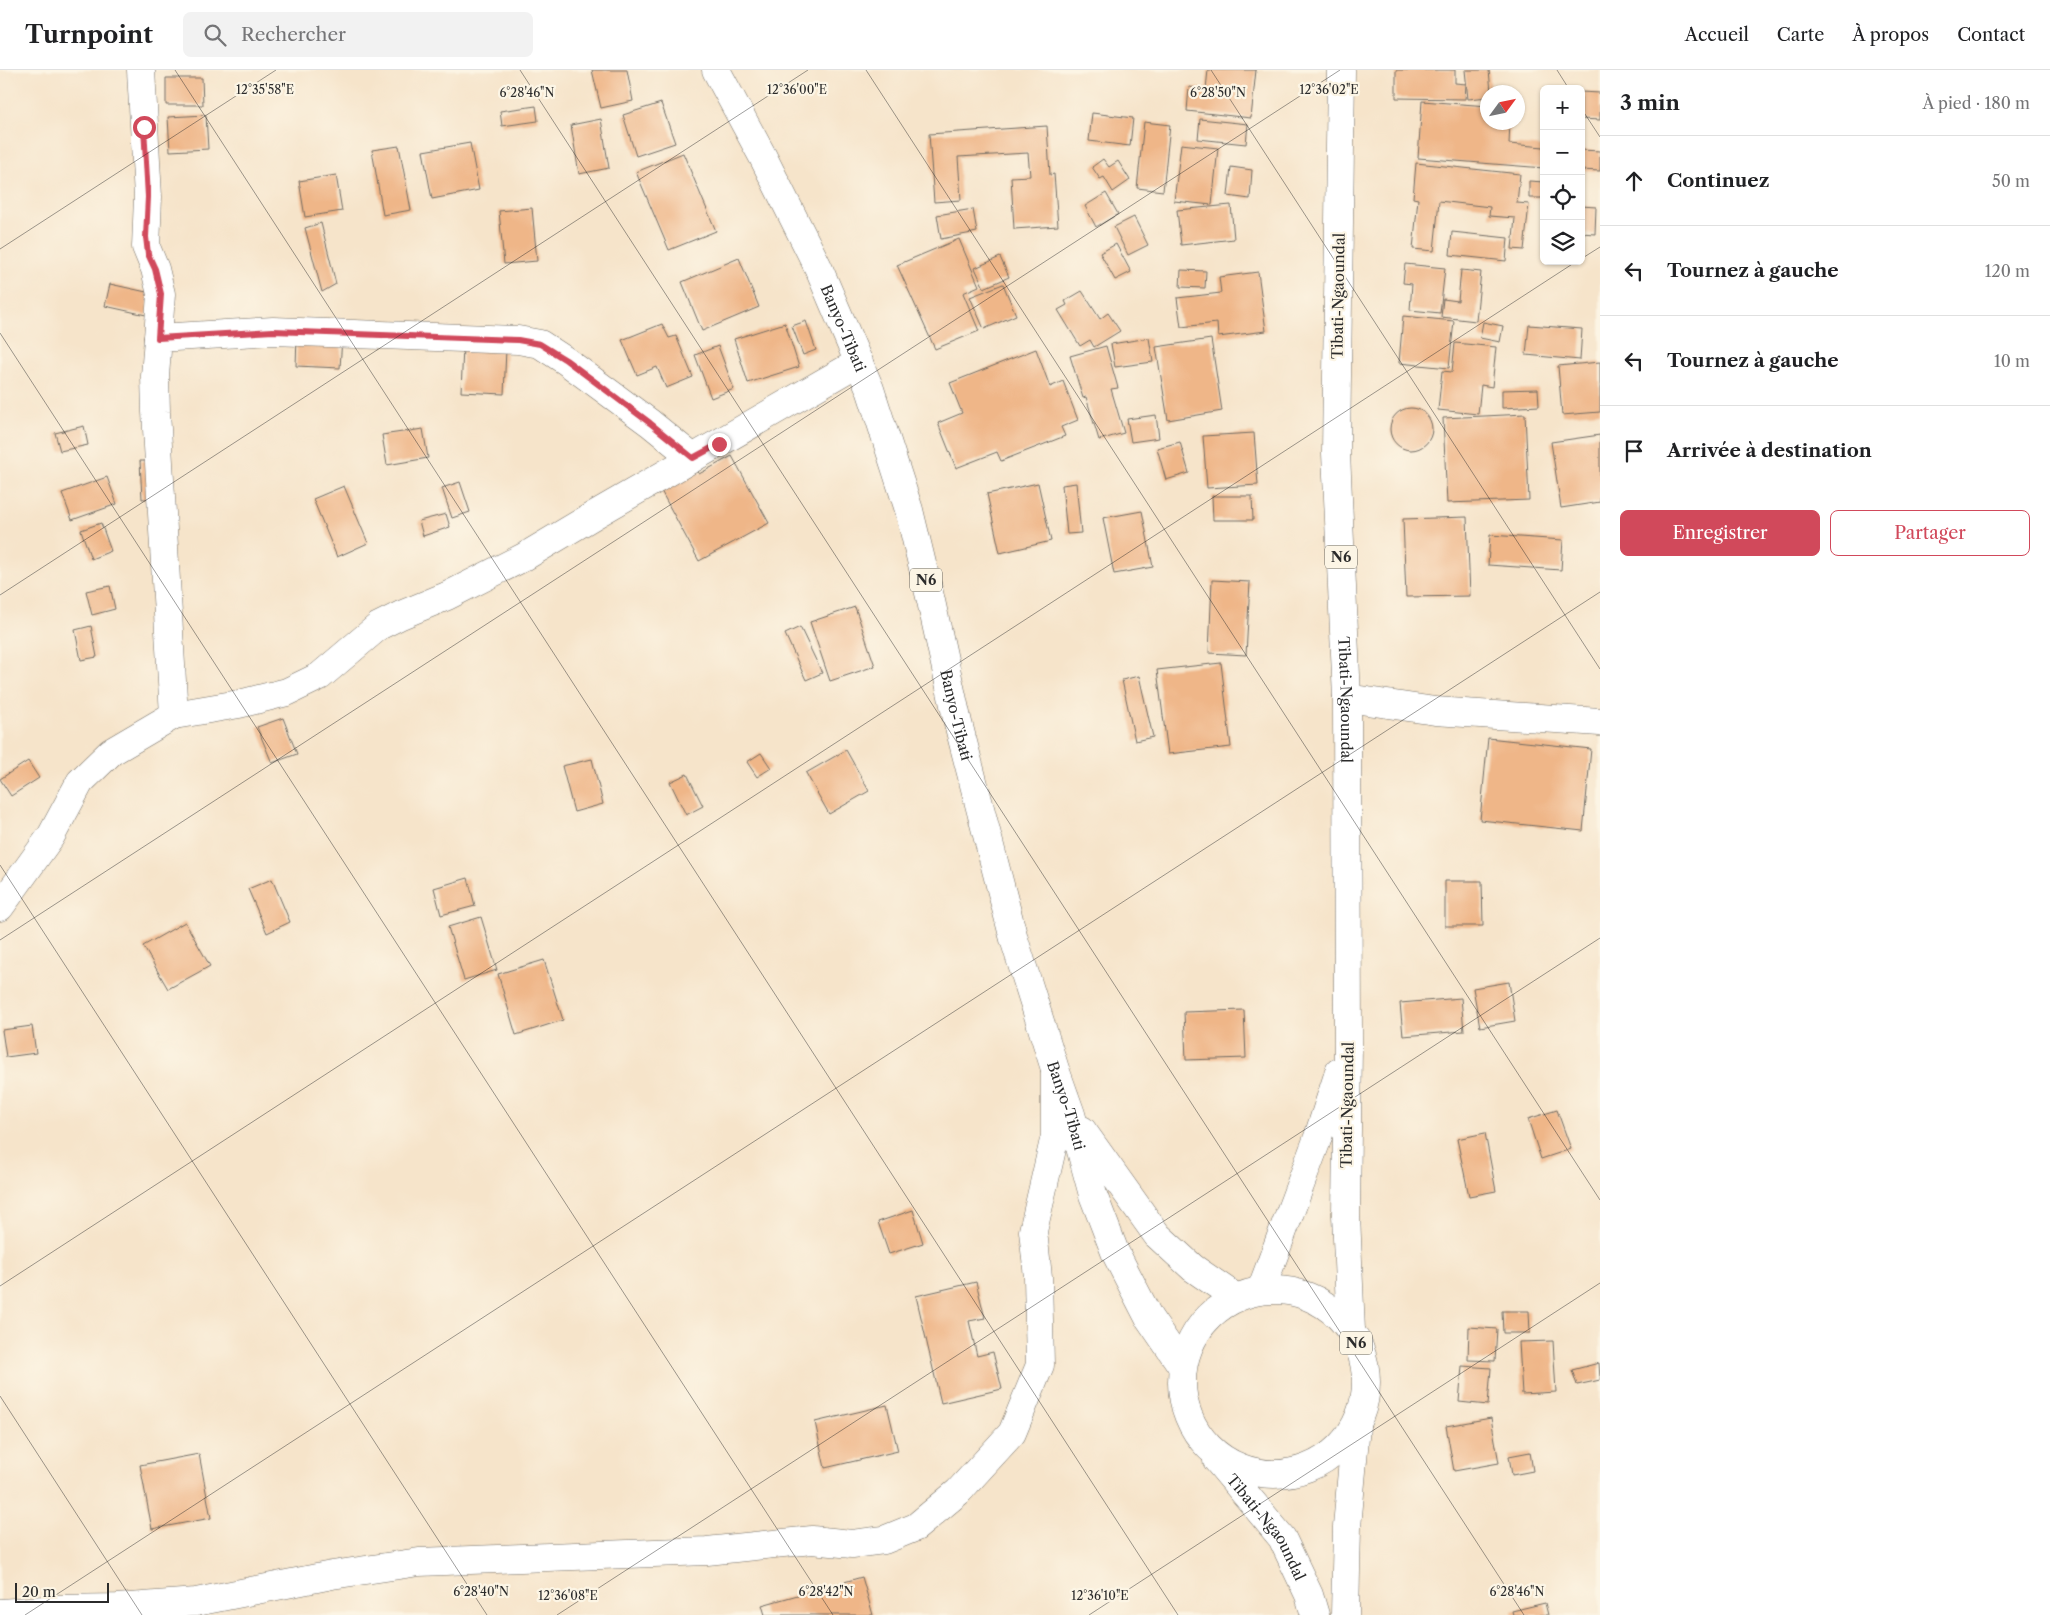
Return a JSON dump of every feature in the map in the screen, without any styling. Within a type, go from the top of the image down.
[{"type":"main road","points":[[141,70],[147,188],[146,242],[161,294],[155,376],[156,412],[174,715]]},
{"type":"main road","name":"Banyo-Tibati","points":[[716,70],[763,157],[814,259],[870,388],[909,510],[958,724],[1014,939],[1054,1069],[1071,1114],[1093,1195],[1115,1252],[1149,1318],[1182,1366]]},
{"type":"main road","name":"Tibati-Ngaoundal","points":[[1341,70],[1336,453],[1347,698],[1348,1044],[1346,1215],[1351,1331]]},
{"type":"main road","points":[[158,338],[273,331],[518,340],[540,344],[574,366],[693,458]]},
{"type":"main road","points":[[0,907],[51,836],[80,782],[111,752],[174,715],[238,704],[287,692],[320,676],[379,626],[446,596],[524,557],[859,362]]},
{"type":"main road","points":[[1347,698],[1435,711],[1600,722]]},
{"type":"main road","points":[[1261,1290],[1317,1140],[1348,1044]]},
{"type":"main road","points":[[0,1613],[59,1608],[117,1608],[196,1602],[332,1575],[419,1562],[707,1551],[812,1540],[852,1544],[884,1540],[916,1528],[958,1492],[1012,1433],[1040,1365],[1038,1277],[1033,1231],[1055,1136],[1054,1069]]},
{"type":"main road","points":[[1071,1114],[1157,1235],[1193,1268],[1235,1297]]},
{"type":"main road","name":"N6","points":[[1345,1615],[1347,1527],[1356,1426],[1363,1407],[1366,1380],[1362,1355],[1351,1331],[1332,1310],[1308,1296],[1280,1290],[1261,1290],[1235,1297],[1210,1314],[1192,1337],[1182,1366],[1182,1394],[1190,1422],[1205,1445],[1228,1463],[1255,1473],[1283,1475],[1310,1468],[1335,1453],[1356,1426]]},
{"type":"main road","name":"Tibati-Ngaoundal","points":[[1205,1445],[1282,1538],[1309,1595],[1315,1615]]},
{"type":"building","points":[[592,70],[627,70],[633,101],[601,108]]},
{"type":"building","points":[[1208,70],[1256,70],[1251,118],[1187,111],[1189,87],[1206,89]]},
{"type":"building","points":[[1396,70],[1455,70],[1455,83],[1466,84],[1465,99],[1396,98]]},
{"type":"building","points":[[1465,70],[1489,70],[1490,85],[1480,85],[1480,98],[1468,99]]},
{"type":"building","points":[[166,78],[202,78],[203,105],[166,105]]},
{"type":"building","points":[[1585,92],[1600,93],[1600,120],[1585,119]]},
{"type":"building","points":[[1422,101],[1480,105],[1480,130],[1510,130],[1509,144],[1540,147],[1540,168],[1418,158]]},
{"type":"building","points":[[661,103],[675,143],[636,156],[623,115]]},
{"type":"building","points":[[536,106],[538,121],[502,126],[500,111]]},
{"type":"building","points":[[1092,113],[1133,118],[1130,146],[1089,141]]},
{"type":"building","points":[[206,115],[208,149],[170,151],[168,117]]},
{"type":"building","points":[[601,119],[609,168],[579,174],[571,125]]},
{"type":"building","points":[[1200,119],[1248,124],[1246,144],[1198,139]]},
{"type":"building","points":[[1144,122],[1170,125],[1163,191],[1137,188]]},
{"type":"building","points":[[1047,126],[1050,175],[1054,174],[1058,226],[1014,229],[1011,177],[1030,176],[1028,153],[958,157],[961,200],[934,202],[929,134]]},
{"type":"building","points":[[470,143],[479,190],[432,199],[423,151]]},
{"type":"building","points":[[1181,144],[1218,148],[1212,205],[1174,201]]},
{"type":"building","points":[[399,146],[411,210],[383,215],[372,150]]},
{"type":"building","points":[[1585,150],[1600,151],[1600,171],[1585,170]]},
{"type":"building","points":[[683,153],[716,231],[669,250],[636,172]]},
{"type":"building","points":[[1103,159],[1109,167],[1118,161],[1130,180],[1113,192],[1104,177],[1100,179],[1092,167]]},
{"type":"building","points":[[1416,163],[1520,174],[1517,203],[1529,204],[1524,250],[1512,249],[1515,218],[1489,216],[1490,207],[1439,201],[1434,251],[1413,249],[1418,199],[1413,198]]},
{"type":"building","points":[[1231,167],[1252,170],[1250,199],[1228,196]]},
{"type":"building","points":[[336,175],[342,211],[305,217],[299,181]]},
{"type":"building","points":[[1529,181],[1540,182],[1540,198],[1529,198]]},
{"type":"building","points":[[1106,193],[1118,214],[1096,227],[1085,206]]},
{"type":"building","points":[[1231,205],[1234,239],[1181,245],[1177,210]]},
{"type":"building","points":[[1585,206],[1596,207],[1595,234],[1585,233]]},
{"type":"building","points":[[532,208],[537,261],[504,264],[499,211]]},
{"type":"building","points":[[973,209],[977,232],[941,239],[937,215]]},
{"type":"building","points":[[1134,217],[1148,245],[1128,255],[1114,227]]},
{"type":"building","points":[[321,223],[336,284],[322,292],[305,228]]},
{"type":"building","points":[[1452,232],[1508,238],[1506,261],[1450,255]]},
{"type":"building","points":[[959,239],[979,286],[963,293],[979,331],[935,349],[897,265]]},
{"type":"building","points":[[1116,244],[1131,272],[1115,280],[1100,253]]},
{"type":"building","points":[[1000,257],[1009,277],[984,288],[975,268]]},
{"type":"building","points":[[739,258],[759,307],[702,331],[682,282]]},
{"type":"building","points":[[1405,264],[1445,268],[1440,313],[1410,310],[1412,284],[1403,283]]},
{"type":"building","points":[[1181,270],[1206,271],[1205,288],[1180,287]]},
{"type":"building","points":[[1461,270],[1481,272],[1476,321],[1441,317],[1443,299],[1458,301]]},
{"type":"building","points":[[1258,272],[1266,331],[1218,337],[1217,323],[1181,327],[1177,298],[1221,293],[1219,277]]},
{"type":"building","points":[[110,284],[151,293],[146,315],[105,306]]},
{"type":"building","points":[[1003,284],[1016,315],[984,329],[970,297]]},
{"type":"building","points":[[1082,291],[1100,319],[1108,313],[1120,331],[1094,347],[1090,340],[1080,346],[1058,310],[1067,305],[1065,301]]},
{"type":"building","points":[[1403,316],[1454,321],[1449,368],[1399,363]]},
{"type":"building","points":[[806,321],[816,350],[803,355],[792,326]]},
{"type":"building","points":[[1483,322],[1503,326],[1500,342],[1480,338]]},
{"type":"building","points":[[785,323],[799,367],[748,383],[734,339]]},
{"type":"building","points":[[662,324],[669,338],[676,336],[693,377],[666,388],[657,367],[637,375],[622,340]]},
{"type":"building","points":[[1529,325],[1582,329],[1580,360],[1526,355]]},
{"type":"building","points":[[297,336],[342,338],[340,368],[296,366]]},
{"type":"building","points":[[1149,338],[1153,362],[1115,367],[1111,344]]},
{"type":"building","points":[[1211,339],[1222,411],[1168,420],[1156,347]]},
{"type":"building","points":[[1455,343],[1496,347],[1492,387],[1481,385],[1478,414],[1438,410],[1442,371],[1452,372]]},
{"type":"building","points":[[718,346],[734,389],[711,398],[695,355]]},
{"type":"building","points":[[1106,346],[1118,388],[1111,389],[1124,433],[1099,440],[1086,397],[1083,398],[1070,356]]},
{"type":"building","points":[[463,347],[506,349],[504,394],[461,392]]},
{"type":"building","points":[[1036,349],[1050,387],[1063,381],[1078,420],[1061,427],[1065,436],[1001,461],[997,452],[956,468],[938,423],[962,413],[950,383]]},
{"type":"building","points":[[1600,362],[1600,412],[1562,415],[1558,366]]},
{"type":"building","points":[[1538,389],[1539,406],[1502,408],[1502,390]]},
{"type":"building","points":[[1415,408],[1423,411],[1429,417],[1432,429],[1429,441],[1423,447],[1407,450],[1399,447],[1393,441],[1390,425],[1393,417],[1399,411]]},
{"type":"building","points":[[1525,414],[1529,500],[1447,503],[1443,418]]},
{"type":"building","points":[[1156,415],[1159,438],[1131,442],[1127,419]]},
{"type":"building","points":[[84,426],[88,445],[60,451],[55,433]]},
{"type":"building","points":[[423,429],[428,458],[387,465],[382,435]]},
{"type":"building","points":[[1254,433],[1258,485],[1207,488],[1203,436]]},
{"type":"building","points":[[1600,435],[1600,502],[1561,508],[1551,442]]},
{"type":"building","points":[[1180,442],[1189,473],[1166,480],[1157,448]]},
{"type":"building","points":[[732,456],[769,523],[699,561],[660,489],[697,469],[699,474]]},
{"type":"building","points":[[140,461],[158,461],[159,498],[142,499]]},
{"type":"building","points":[[107,477],[117,504],[72,520],[62,493]]},
{"type":"building","points":[[460,482],[470,512],[452,518],[442,488]]},
{"type":"building","points":[[1038,483],[1051,541],[1000,553],[987,494]]},
{"type":"building","points":[[1076,483],[1081,533],[1067,534],[1062,485]]},
{"type":"building","points":[[344,486],[368,543],[337,557],[313,499]]},
{"type":"building","points":[[1212,496],[1252,496],[1253,520],[1213,520]]},
{"type":"building","points":[[1142,511],[1153,567],[1114,574],[1103,518]]},
{"type":"building","points":[[446,514],[450,527],[423,536],[419,521]]},
{"type":"building","points":[[1467,517],[1470,596],[1406,597],[1403,519]]},
{"type":"building","points":[[101,523],[111,551],[91,559],[81,530]]},
{"type":"building","points":[[1490,535],[1563,540],[1561,570],[1488,565]]},
{"type":"building","points":[[1212,580],[1250,582],[1246,655],[1209,653]]},
{"type":"building","points":[[110,586],[115,609],[92,615],[86,591]]},
{"type":"building","points":[[855,607],[875,666],[830,681],[810,622]]},
{"type":"building","points":[[91,626],[97,657],[81,660],[75,630]]},
{"type":"building","points":[[800,627],[822,673],[806,680],[785,634]]},
{"type":"building","points":[[1221,663],[1231,747],[1168,754],[1157,670]]},
{"type":"building","points":[[1139,676],[1153,737],[1135,741],[1122,680]]},
{"type":"building","points":[[283,718],[297,754],[272,763],[257,727]]},
{"type":"building","points":[[1488,738],[1591,749],[1583,831],[1480,820]]},
{"type":"building","points":[[846,750],[869,791],[829,814],[806,773]]},
{"type":"building","points":[[761,753],[771,768],[757,777],[747,762]]},
{"type":"building","points":[[592,759],[603,804],[574,812],[562,766]]},
{"type":"building","points":[[28,761],[39,778],[11,796],[0,779]]},
{"type":"building","points":[[687,774],[703,806],[686,815],[670,782]]},
{"type":"building","points":[[468,878],[475,906],[441,915],[434,888]]},
{"type":"building","points":[[272,879],[290,922],[267,933],[248,889]]},
{"type":"building","points":[[1445,881],[1482,881],[1483,926],[1445,926]]},
{"type":"building","points":[[481,917],[497,970],[464,980],[448,927]]},
{"type":"building","points":[[185,922],[210,966],[168,989],[143,946]]},
{"type":"building","points":[[544,960],[563,1020],[516,1035],[498,974]]},
{"type":"building","points":[[1509,982],[1515,1021],[1480,1027],[1473,988]]},
{"type":"building","points":[[1461,998],[1464,1031],[1403,1036],[1400,1003]]},
{"type":"building","points":[[1244,1010],[1246,1058],[1186,1060],[1184,1012]]},
{"type":"building","points":[[32,1026],[36,1053],[6,1057],[2,1030]]},
{"type":"building","points":[[1557,1110],[1571,1149],[1541,1159],[1528,1119]]},
{"type":"building","points":[[1485,1133],[1496,1191],[1469,1196],[1457,1139]]},
{"type":"building","points":[[913,1210],[923,1243],[889,1254],[878,1222]]},
{"type":"building","points":[[976,1282],[985,1318],[969,1321],[977,1356],[993,1352],[1002,1389],[941,1403],[916,1296]]},
{"type":"building","points":[[1502,1311],[1529,1311],[1530,1333],[1503,1333]]},
{"type":"building","points":[[1469,1327],[1497,1329],[1495,1361],[1468,1360]]},
{"type":"building","points":[[1553,1341],[1556,1392],[1522,1394],[1519,1342]]},
{"type":"building","points":[[1599,1363],[1600,1380],[1577,1385],[1572,1370]]},
{"type":"building","points":[[1462,1366],[1491,1368],[1488,1405],[1459,1402]]},
{"type":"building","points":[[887,1405],[898,1451],[825,1468],[815,1422]]},
{"type":"building","points":[[1491,1418],[1499,1463],[1454,1471],[1446,1426]]},
{"type":"building","points":[[1530,1452],[1533,1471],[1512,1475],[1509,1456]]},
{"type":"building","points":[[199,1454],[211,1518],[152,1529],[140,1465]]},
{"type":"building","points":[[862,1577],[873,1615],[765,1615],[762,1605]]},
{"type":"building","points":[[1545,1603],[1548,1615],[1513,1615],[1512,1611]]},
{"type":"route","points":[[144,127],[148,197],[146,247],[159,281],[161,294],[158,338],[273,331],[518,340],[540,344],[566,360],[693,458],[719,444]]}]
